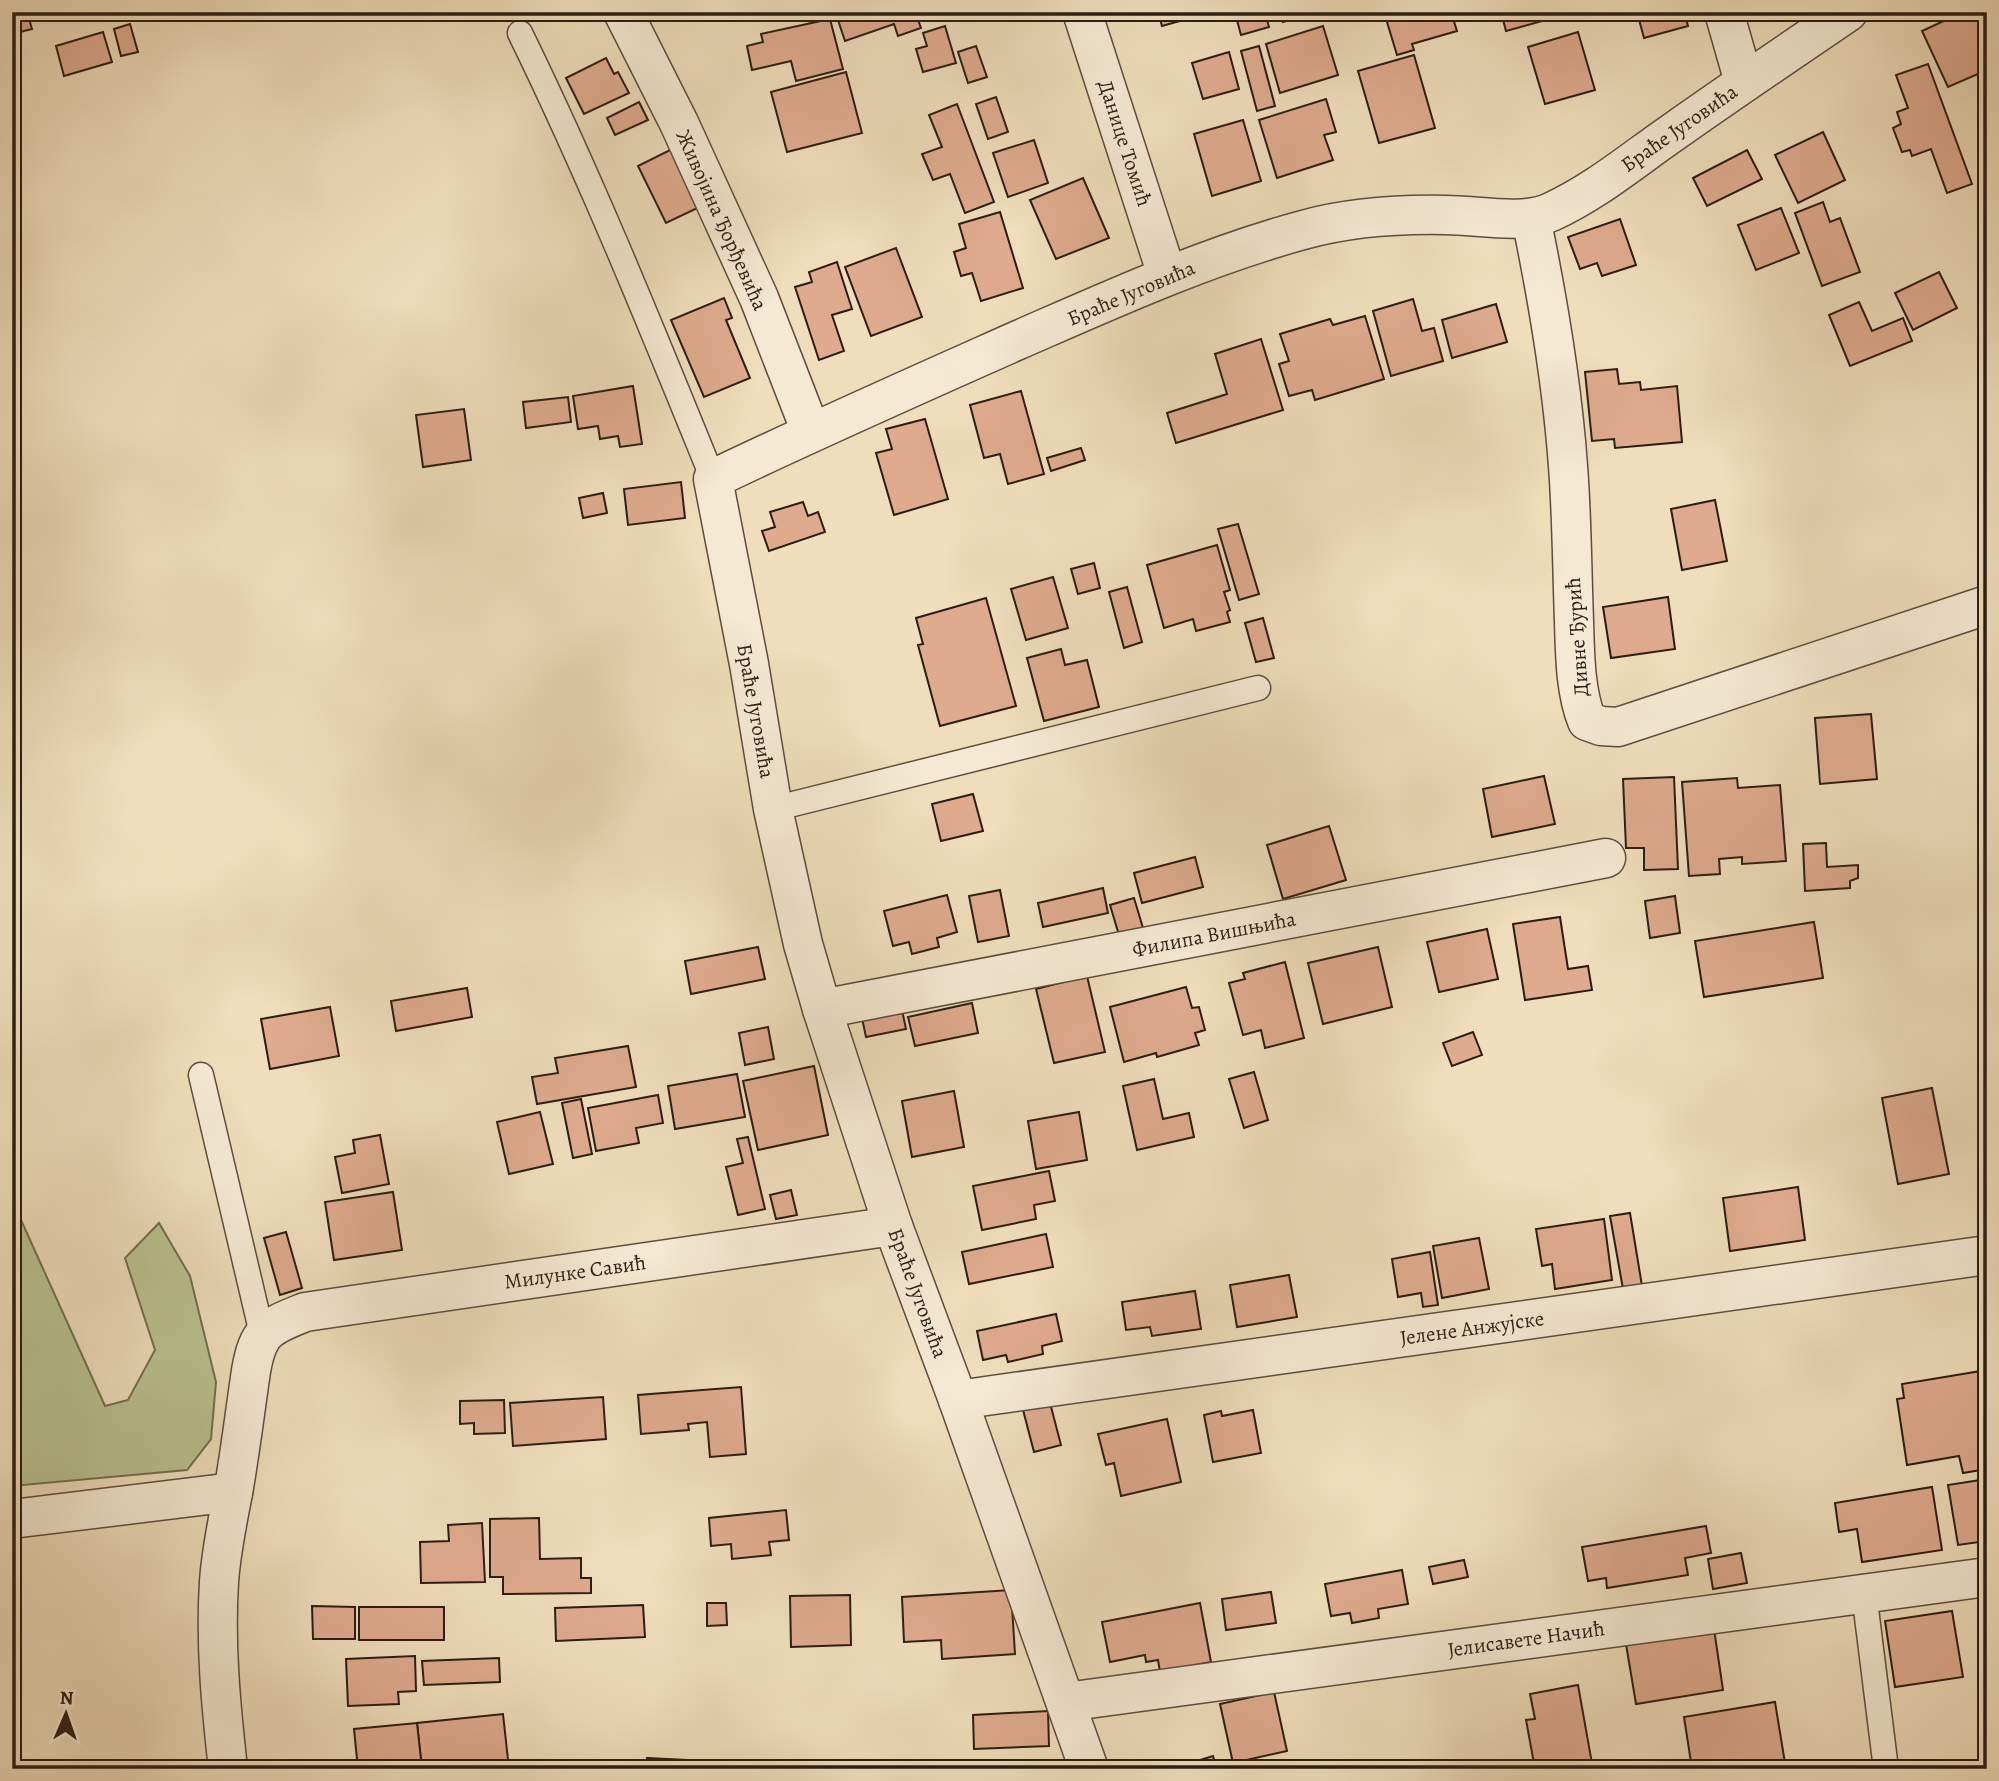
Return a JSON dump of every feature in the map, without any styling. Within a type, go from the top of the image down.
[{"type":"street","name":"Живојина Ђорђевића","points":[[623,12],[679,123],[753,285],[811,432]]},
{"type":"street","name":"Данице Томић","points":[[1082,12],[1167,275]]},
{"type":"street","points":[[1724,12],[1744,82]]},
{"type":"street","name":"Браће Југовића","points":[[1089,1769],[893,1226],[803,944],[773,809],[749,664],[713,479],[811,432],[1167,275],[1330,223],[1387,215],[1531,218],[1552,212],[1586,193],[1848,12]]},
{"type":"street","name":"Дивне Ђурић","points":[[1531,218],[1550,312],[1559,383],[1568,467],[1575,651],[1582,707],[1587,721],[1601,726],[1618,727],[1987,605]]},
{"type":"street","name":"Филипа Вишњића","points":[[822,1009],[1606,858]]},
{"type":"street","name":"Милунке Савић","points":[[262,1334],[305,1311],[893,1226]]},
{"type":"street","name":"Јелене Анжујске","points":[[958,1400],[1987,1255]]},
{"type":"street","points":[[229,1769],[220,1694],[217,1638],[223,1543],[254,1353],[262,1334]]},
{"type":"street","points":[[12,1519],[233,1492]]},
{"type":"street","name":"Јелисавете Начић","points":[[1066,1702],[1987,1577]]},
{"type":"lane","points":[[520,33],[603,213],[713,479]]},
{"type":"lane","name":"Браће Југовића","points":[[773,809],[1258,688]]},
{"type":"lane","points":[[201,1075],[262,1334]]},
{"type":"lane","points":[[1864,1593],[1886,1769]]},
{"type":"green space","points":[[12,1200],[105,1406],[128,1400],[155,1350],[125,1258],[159,1223],[190,1276],[216,1382],[211,1439],[187,1470],[12,1486]]},
{"type":"building","points":[[12,12],[27,12],[32,29],[12,34]]},
{"type":"building","points":[[915,12],[921,28],[898,36],[894,24],[845,41],[836,14]]},
{"type":"building","points":[[1158,12],[1212,12],[1162,26]]},
{"type":"building","points":[[1265,12],[1269,27],[1241,35],[1235,13]]},
{"type":"building","points":[[1280,12],[1302,12],[1303,16],[1283,22]]},
{"type":"building","points":[[1384,12],[1451,12],[1457,31],[1412,44],[1414,50],[1397,55]]},
{"type":"building","points":[[1501,12],[1568,12],[1568,14],[1506,31]]},
{"type":"building","points":[[1637,12],[1684,12],[1688,26],[1644,38]]},
{"type":"building","points":[[1963,12],[1979,12],[1987,30],[1987,70],[1948,87],[1922,31]]},
{"type":"building","points":[[830,19],[843,69],[796,81],[791,61],[752,70],[747,46],[763,42],[761,34]]},
{"type":"building","points":[[130,24],[138,52],[121,56],[114,29]]},
{"type":"building","points":[[945,26],[956,63],[923,72],[916,49],[927,46],[923,33]]},
{"type":"building","points":[[1323,26],[1338,75],[1280,93],[1266,44]]},
{"type":"building","points":[[103,32],[112,62],[64,76],[56,46]]},
{"type":"building","points":[[1578,32],[1595,90],[1545,104],[1528,47]]},
{"type":"building","points":[[976,46],[987,77],[968,83],[958,52]]},
{"type":"building","points":[[1259,46],[1275,106],[1257,111],[1241,51]]},
{"type":"building","points":[[1229,52],[1239,89],[1203,99],[1192,63]]},
{"type":"building","points":[[1414,55],[1435,128],[1379,143],[1358,71]]},
{"type":"building","points":[[606,58],[614,74],[618,72],[629,93],[584,114],[566,78]]},
{"type":"building","points":[[1928,64],[1972,184],[1947,193],[1931,149],[1912,156],[1910,150],[1902,152],[1893,128],[1901,124],[1897,112],[1908,108],[1896,75]]},
{"type":"building","points":[[846,72],[862,133],[787,152],[771,92]]},
{"type":"building","points":[[996,97],[1008,132],[988,139],[976,104]]},
{"type":"building","points":[[1326,99],[1336,132],[1324,135],[1333,160],[1277,178],[1259,120]]},
{"type":"building","points":[[639,102],[648,120],[615,135],[607,118]]},
{"type":"building","points":[[957,104],[994,202],[965,213],[950,174],[933,180],[922,154],[942,147],[929,115]]},
{"type":"building","points":[[1243,120],[1261,181],[1212,196],[1194,134]]},
{"type":"building","points":[[1823,132],[1845,180],[1798,203],[1775,155]]},
{"type":"building","points":[[1034,140],[1048,183],[1008,197],[993,153]]},
{"type":"building","points":[[680,145],[708,203],[666,223],[638,166]]},
{"type":"building","points":[[1747,150],[1762,179],[1707,206],[1693,178]]},
{"type":"building","points":[[1083,178],[1109,238],[1056,259],[1030,200]]},
{"type":"building","points":[[1823,202],[1830,222],[1840,218],[1860,272],[1822,286],[1795,213]]},
{"type":"building","points":[[1781,208],[1799,253],[1756,270],[1738,225]]},
{"type":"building","points":[[1000,212],[1023,288],[981,301],[972,273],[961,276],[954,252],[966,248],[959,224]]},
{"type":"building","points":[[1620,219],[1636,265],[1602,276],[1597,263],[1580,269],[1568,237]]},
{"type":"building","points":[[896,248],[922,317],[871,336],[845,267]]},
{"type":"building","points":[[837,262],[852,309],[832,315],[844,351],[819,360],[795,287],[812,282],[809,272]]},
{"type":"building","points":[[1939,272],[1957,308],[1913,330],[1895,293]]},
{"type":"building","points":[[1987,293],[1987,315],[1981,294]]},
{"type":"building","points":[[724,298],[732,318],[726,320],[750,378],[704,397],[671,320]]},
{"type":"building","points":[[1413,299],[1422,331],[1434,328],[1443,361],[1391,376],[1373,311]]},
{"type":"building","points":[[1859,302],[1872,331],[1903,318],[1912,341],[1850,366],[1829,315]]},
{"type":"building","points":[[1496,304],[1507,342],[1452,358],[1442,320]]},
{"type":"building","points":[[1365,316],[1384,379],[1315,400],[1312,390],[1289,396],[1279,364],[1289,361],[1280,334],[1330,319],[1333,325]]},
{"type":"building","points":[[1261,339],[1283,410],[1176,443],[1167,413],[1227,394],[1215,354]]},
{"type":"building","points":[[1617,369],[1619,384],[1640,382],[1641,390],[1677,386],[1682,442],[1615,448],[1614,439],[1592,441],[1585,372]]},
{"type":"building","points":[[633,386],[642,444],[620,447],[618,436],[600,439],[598,426],[578,429],[573,396]]},
{"type":"building","points":[[1021,391],[1044,474],[1008,484],[1000,454],[984,458],[970,405]]},
{"type":"building","points":[[568,397],[571,422],[526,428],[523,402]]},
{"type":"building","points":[[464,409],[471,460],[423,467],[416,415]]},
{"type":"building","points":[[925,419],[948,499],[894,515],[876,453],[892,449],[886,429]]},
{"type":"building","points":[[1081,448],[1085,460],[1051,471],[1047,458]]},
{"type":"building","points":[[681,482],[685,518],[628,525],[624,489]]},
{"type":"building","points":[[603,493],[607,513],[583,518],[579,498]]},
{"type":"building","points":[[1715,500],[1727,561],[1682,570],[1671,509]]},
{"type":"building","points":[[803,502],[808,516],[818,512],[825,532],[769,551],[762,531],[775,527],[770,512]]},
{"type":"building","points":[[1238,524],[1259,594],[1239,600],[1218,529]]},
{"type":"building","points":[[1217,545],[1230,590],[1224,592],[1230,610],[1227,612],[1230,622],[1196,631],[1193,619],[1164,628],[1147,565]]},
{"type":"building","points":[[1094,563],[1100,588],[1078,594],[1071,569]]},
{"type":"building","points":[[1053,577],[1068,628],[1026,640],[1011,589]]},
{"type":"building","points":[[1127,587],[1142,642],[1124,648],[1109,592]]},
{"type":"building","points":[[1668,597],[1675,649],[1611,658],[1603,607]]},
{"type":"building","points":[[986,598],[1016,706],[940,726],[918,645],[923,644],[916,618]]},
{"type":"building","points":[[1263,618],[1274,658],[1256,662],[1245,623]]},
{"type":"building","points":[[1061,649],[1065,665],[1087,660],[1099,707],[1044,721],[1027,658]]},
{"type":"building","points":[[1871,714],[1877,779],[1820,784],[1815,718]]},
{"type":"building","points":[[1544,776],[1555,824],[1492,837],[1483,789]]},
{"type":"building","points":[[1674,777],[1678,869],[1644,870],[1644,848],[1626,848],[1623,779]]},
{"type":"building","points":[[1737,778],[1738,788],[1780,785],[1786,861],[1742,864],[1742,857],[1719,859],[1720,874],[1689,876],[1682,782]]},
{"type":"building","points":[[973,794],[983,831],[941,841],[932,804]]},
{"type":"building","points":[[1329,826],[1346,880],[1283,899],[1267,845]]},
{"type":"building","points":[[1826,843],[1827,867],[1858,865],[1858,878],[1850,881],[1850,888],[1805,891],[1803,844]]},
{"type":"building","points":[[1195,857],[1203,887],[1142,903],[1134,873]]},
{"type":"building","points":[[1103,888],[1108,913],[1043,927],[1038,903]]},
{"type":"building","points":[[1000,890],[1009,936],[978,942],[969,896]]},
{"type":"building","points":[[947,895],[957,932],[937,938],[939,947],[912,954],[909,942],[893,946],[884,911]]},
{"type":"building","points":[[1675,896],[1680,933],[1650,938],[1645,901]]},
{"type":"building","points":[[1134,898],[1143,928],[1119,935],[1110,905]]},
{"type":"building","points":[[1560,917],[1568,969],[1588,966],[1592,990],[1525,1000],[1513,924]]},
{"type":"building","points":[[1814,922],[1823,978],[1704,997],[1695,941]]},
{"type":"building","points":[[1487,929],[1498,979],[1439,992],[1427,942]]},
{"type":"building","points":[[758,947],[765,979],[691,994],[685,961]]},
{"type":"building","points":[[1378,947],[1392,1007],[1323,1024],[1308,963]]},
{"type":"building","points":[[1285,962],[1304,1038],[1265,1048],[1261,1030],[1243,1035],[1229,983],[1245,979],[1243,973]]},
{"type":"building","points":[[1087,976],[1105,1052],[1054,1063],[1036,989]]},
{"type":"building","points":[[1186,987],[1192,1008],[1199,1007],[1205,1030],[1195,1033],[1199,1045],[1157,1057],[1156,1053],[1124,1062],[1110,1007]]},
{"type":"building","points":[[467,988],[472,1017],[396,1031],[391,1001]]},
{"type":"building","points":[[972,1003],[978,1033],[915,1046],[908,1017]]},
{"type":"building","points":[[330,1007],[339,1056],[270,1069],[261,1019]]},
{"type":"building","points":[[902,1010],[906,1029],[866,1037],[862,1018]]},
{"type":"building","points":[[768,1027],[774,1059],[745,1065],[739,1033]]},
{"type":"building","points":[[1473,1032],[1482,1055],[1452,1066],[1443,1043]]},
{"type":"building","points":[[628,1046],[636,1087],[537,1104],[532,1077],[558,1073],[555,1058]]},
{"type":"building","points":[[814,1066],[828,1135],[758,1150],[743,1081]]},
{"type":"building","points":[[1254,1072],[1268,1120],[1244,1128],[1229,1079]]},
{"type":"building","points":[[737,1074],[745,1117],[675,1129],[668,1086]]},
{"type":"building","points":[[1154,1079],[1163,1119],[1189,1113],[1194,1137],[1137,1150],[1123,1086]]},
{"type":"building","points":[[1932,1088],[1949,1174],[1898,1184],[1882,1098]]},
{"type":"building","points":[[954,1091],[964,1147],[912,1157],[902,1101]]},
{"type":"building","points":[[658,1095],[663,1123],[636,1128],[639,1143],[596,1151],[588,1108]]},
{"type":"building","points":[[581,1099],[592,1154],[573,1158],[562,1103]]},
{"type":"building","points":[[540,1112],[553,1164],[509,1174],[497,1122]]},
{"type":"building","points":[[1079,1112],[1087,1160],[1036,1169],[1028,1121]]},
{"type":"building","points":[[380,1135],[389,1184],[342,1193],[335,1157],[355,1153],[353,1140]]},
{"type":"building","points":[[748,1137],[765,1209],[738,1215],[726,1167],[743,1163],[737,1139]]},
{"type":"building","points":[[1049,1171],[1055,1201],[1034,1205],[1036,1219],[982,1230],[973,1186]]},
{"type":"building","points":[[1798,1187],[1805,1240],[1730,1251],[1723,1198]]},
{"type":"building","points":[[791,1190],[797,1215],[776,1219],[770,1195]]},
{"type":"building","points":[[393,1192],[402,1250],[334,1260],[325,1202]]},
{"type":"building","points":[[1630,1213],[1642,1286],[1623,1289],[1610,1216]]},
{"type":"building","points":[[1604,1219],[1612,1280],[1555,1289],[1552,1264],[1542,1266],[1536,1229]]},
{"type":"building","points":[[286,1232],[302,1288],[280,1295],[264,1238]]},
{"type":"building","points":[[1046,1234],[1053,1267],[969,1284],[962,1252]]},
{"type":"building","points":[[1479,1238],[1489,1289],[1442,1298],[1433,1246]]},
{"type":"building","points":[[1430,1252],[1438,1305],[1423,1307],[1421,1293],[1398,1297],[1392,1259]]},
{"type":"building","points":[[1289,1275],[1297,1317],[1237,1327],[1230,1285]]},
{"type":"building","points":[[1195,1291],[1201,1329],[1152,1336],[1150,1327],[1126,1330],[1122,1302]]},
{"type":"building","points":[[1056,1314],[1062,1341],[1042,1346],[1043,1354],[1008,1362],[1006,1355],[983,1360],[977,1331]]},
{"type":"building","points":[[1987,1370],[1987,1469],[1963,1473],[1959,1456],[1907,1465],[1897,1399],[1904,1398],[1902,1384]]},
{"type":"building","points":[[741,1387],[746,1454],[710,1457],[707,1422],[688,1424],[689,1430],[641,1434],[638,1395]]},
{"type":"building","points":[[603,1397],[606,1439],[513,1446],[510,1403]]},
{"type":"building","points":[[1049,1399],[1061,1445],[1034,1452],[1022,1406]]},
{"type":"building","points":[[504,1400],[505,1433],[474,1434],[474,1423],[460,1424],[460,1401]]},
{"type":"building","points":[[1253,1410],[1261,1453],[1213,1462],[1204,1415],[1221,1411],[1222,1416]]},
{"type":"building","points":[[1167,1419],[1181,1482],[1121,1496],[1114,1463],[1106,1465],[1098,1434]]},
{"type":"building","points":[[1987,1479],[1987,1541],[1958,1545],[1948,1485]]},
{"type":"building","points":[[1932,1487],[1942,1550],[1862,1562],[1857,1529],[1839,1532],[1835,1503]]},
{"type":"building","points":[[786,1510],[789,1540],[769,1542],[771,1555],[732,1559],[731,1544],[711,1546],[709,1518]]},
{"type":"building","points":[[539,1518],[540,1559],[581,1558],[581,1578],[591,1578],[591,1593],[503,1594],[503,1577],[490,1577],[490,1519]]},
{"type":"building","points":[[482,1523],[485,1582],[421,1583],[420,1542],[449,1541],[448,1525]]},
{"type":"building","points":[[1706,1526],[1711,1553],[1685,1558],[1688,1575],[1607,1588],[1606,1578],[1588,1581],[1582,1547]]},
{"type":"building","points":[[1741,1553],[1747,1583],[1713,1589],[1708,1559]]},
{"type":"building","points":[[1464,1560],[1468,1577],[1433,1584],[1429,1567]]},
{"type":"building","points":[[1402,1570],[1408,1604],[1378,1609],[1379,1618],[1352,1623],[1350,1613],[1331,1616],[1325,1584]]},
{"type":"building","points":[[1011,1590],[1015,1654],[942,1659],[941,1640],[904,1642],[902,1597]]},
{"type":"building","points":[[1271,1592],[1276,1623],[1226,1630],[1222,1599]]},
{"type":"building","points":[[850,1595],[851,1645],[791,1647],[790,1596]]},
{"type":"building","points":[[707,1603],[726,1603],[727,1625],[707,1626]]},
{"type":"building","points":[[1200,1603],[1211,1662],[1160,1672],[1158,1660],[1146,1662],[1145,1655],[1110,1662],[1102,1622]]},
{"type":"building","points":[[643,1605],[645,1637],[556,1641],[555,1608]]},
{"type":"building","points":[[312,1606],[355,1607],[355,1639],[313,1639]]},
{"type":"building","points":[[359,1607],[444,1607],[444,1640],[359,1640]]},
{"type":"building","points":[[1952,1611],[1963,1677],[1895,1687],[1885,1621]]},
{"type":"building","points":[[1714,1629],[1723,1690],[1636,1704],[1626,1644]]},
{"type":"building","points":[[415,1656],[416,1691],[398,1692],[399,1704],[348,1706],[346,1659]]},
{"type":"building","points":[[499,1658],[500,1682],[424,1685],[422,1661]]},
{"type":"building","points":[[1578,1685],[1593,1769],[1535,1769],[1526,1720],[1535,1719],[1530,1694]]},
{"type":"building","points":[[1274,1692],[1287,1751],[1233,1763],[1220,1704]]},
{"type":"building","points":[[1775,1702],[1786,1769],[1692,1769],[1684,1717]]},
{"type":"building","points":[[1048,1711],[1049,1746],[974,1749],[973,1715]]},
{"type":"building","points":[[503,1714],[509,1769],[422,1769],[417,1723]]},
{"type":"building","points":[[417,1723],[422,1769],[358,1769],[354,1729]]},
{"type":"building","points":[[1213,1756],[1217,1769],[1171,1769]]},
{"type":"building","points":[[647,1758],[687,1760],[686,1769],[646,1769]]},
{"type":"building","points":[[690,1762],[717,1763],[717,1768],[724,1769],[690,1769]]},
{"type":"building","points":[[1329,1762],[1330,1769],[1297,1769]]},
{"type":"building","points":[[556,1763],[556,1769],[518,1769],[518,1764]]},
{"type":"building","points":[[1987,1764],[1987,1769],[1960,1769],[1960,1767]]},
{"type":"building","points":[[334,1765],[334,1769],[306,1769]]}]
